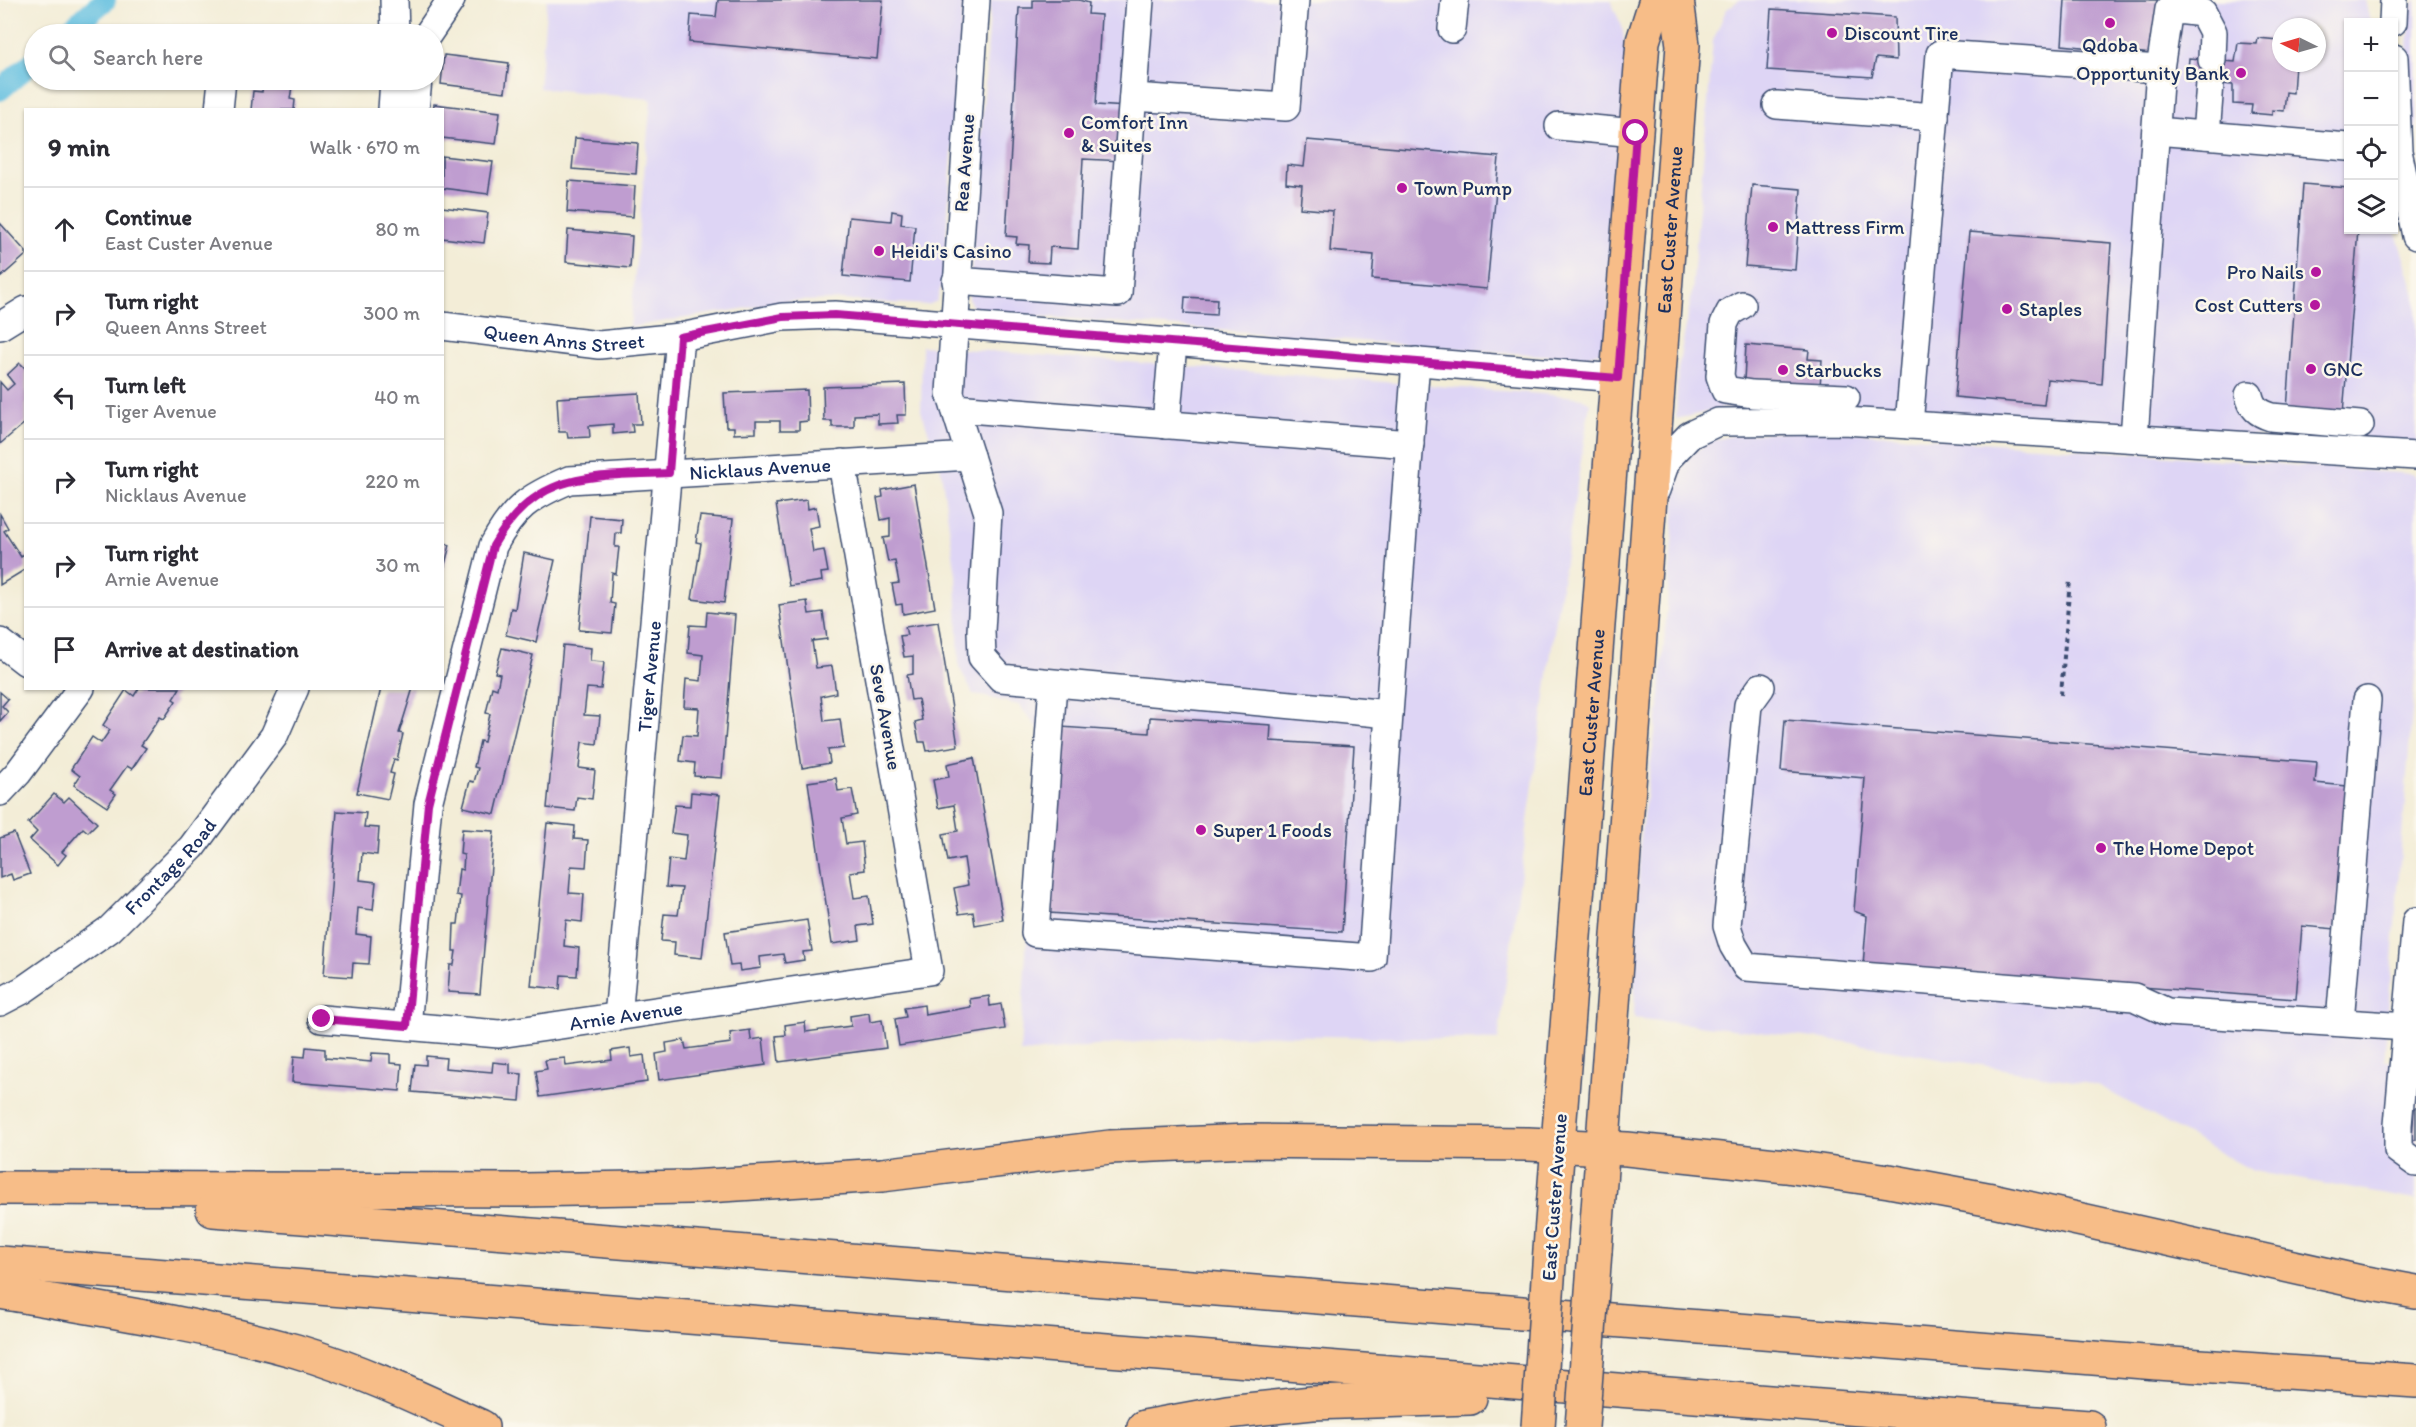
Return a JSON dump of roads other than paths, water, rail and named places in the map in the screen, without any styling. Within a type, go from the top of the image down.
[{"type":"main road","name":"East Custer Avenue","points":[[1538,1427],[1557,1147],[1643,41],[1656,0]]},
{"type":"main road","name":"East Custer Avenue","points":[[1582,1427],[1683,45],[1677,0]]},
{"type":"main road","points":[[0,1188],[523,1190],[690,1187],[882,1175],[1110,1148],[1236,1142],[1405,1142],[1603,1148],[1786,1166],[1889,1181],[1992,1200],[2314,1272],[2416,1292]]},
{"type":"main road","points":[[0,1193],[2157,1363],[2416,1381]]},
{"type":"main road","points":[[0,1263],[2088,1427]]},
{"type":"main road","points":[[0,1292],[195,1326],[297,1352],[392,1385],[482,1427]]},
{"type":"main road","points":[[1144,1427],[1227,1412],[1311,1403],[1450,1397],[1714,1398]]},
{"type":"street","points":[[394,0],[395,24]]},
{"type":"street","points":[[435,24],[451,0]]},
{"type":"street","name":"Rea Avenue","points":[[976,0],[952,326],[950,393],[988,513],[981,632],[982,657],[1001,678],[1389,714]]},
{"type":"street","points":[[956,281],[1118,293],[1140,0]]},
{"type":"street","points":[[1133,97],[1286,107],[1295,0]]},
{"type":"street","points":[[1452,29],[1455,0]]},
{"type":"street","points":[[2393,18],[2394,0]]},
{"type":"street","points":[[2134,438],[2160,69],[2169,9],[2203,14],[2213,32],[2206,135]]},
{"type":"street","points":[[1909,425],[1940,54],[2160,69]]},
{"type":"street","points":[[2395,72],[2402,151],[2416,236]]},
{"type":"street","points":[[219,108],[221,90]]},
{"type":"street","points":[[392,108],[393,90]]},
{"type":"street","points":[[415,108],[417,90]]},
{"type":"street","points":[[1777,105],[1935,117]]},
{"type":"street","points":[[1559,126],[1636,133]]},
{"type":"street","points":[[2156,131],[2344,147]]},
{"type":"street","points":[[1742,305],[1730,312],[1724,324],[1720,376],[1725,390],[1752,394],[1846,398]]},
{"type":"street","points":[[0,326],[24,311]]},
{"type":"street","name":"Queen Anns Street","points":[[444,327],[599,345],[680,337],[783,317],[835,315],[1618,378]]},
{"type":"street","name":"Tiger Avenue","points":[[618,1017],[680,337]]},
{"type":"street","points":[[1166,425],[1173,343]]},
{"type":"street","points":[[1053,684],[1035,933],[1372,958],[1416,361]]},
{"type":"street","points":[[2249,395],[2252,405],[2260,414],[2271,417],[2360,425]]},
{"type":"street","points":[[954,408],[1410,444]]},
{"type":"street","points":[[1648,513],[1667,459],[1690,435],[1718,422],[1844,421],[2416,456]]},
{"type":"street","name":"Nicklaus Avenue","points":[[407,1026],[428,804],[493,546],[507,520],[535,494],[569,480],[970,456]]},
{"type":"street","name":"Seve Avenue","points":[[842,463],[929,971]]},
{"type":"street","points":[[0,642],[24,660]]},
{"type":"street","points":[[1761,687],[1748,705],[1727,926],[1732,945],[1746,967],[2134,997],[2166,1012],[2408,1027]]},
{"type":"street","name":"Frontage Road","points":[[0,1002],[23,990],[110,928],[192,847],[274,736],[294,690]]},
{"type":"street","points":[[0,792],[71,692]]},
{"type":"street","points":[[2340,1022],[2367,700]]},
{"type":"street","points":[[2416,921],[2398,1125],[2398,1150],[2416,1163]]},
{"type":"street","name":"Arnie Avenue","points":[[322,1019],[500,1034],[929,971]]},
{"type":"waterway","points":[[77,24],[105,0]]},
{"type":"waterway","points":[[0,90],[24,70]]},
{"type":"place","name":"Qdoba","points":[[2110,23]]},
{"type":"place","name":"Discount Tire","points":[[1832,33]]},
{"type":"place","name":"Opportunity Bank","points":[[2241,73]]},
{"type":"place","name":"Comfort Inn & Suites","points":[[1069,133]]},
{"type":"place","name":"Town Pump","points":[[1402,188]]},
{"type":"place","name":"Mattress Firm","points":[[1773,227]]},
{"type":"place","name":"Heidi's Casino","points":[[879,251]]},
{"type":"place","name":"Pro Nails","points":[[2316,272]]},
{"type":"place","name":"Cost Cutters","points":[[2315,305]]},
{"type":"place","name":"Staples","points":[[2007,309]]},
{"type":"place","name":"GNC","points":[[2311,369]]},
{"type":"place","name":"Starbucks","points":[[1783,370]]},
{"type":"place","name":"Super 1 Foods","points":[[1201,830]]},
{"type":"place","name":"The Home Depot","points":[[2101,848]]}]
